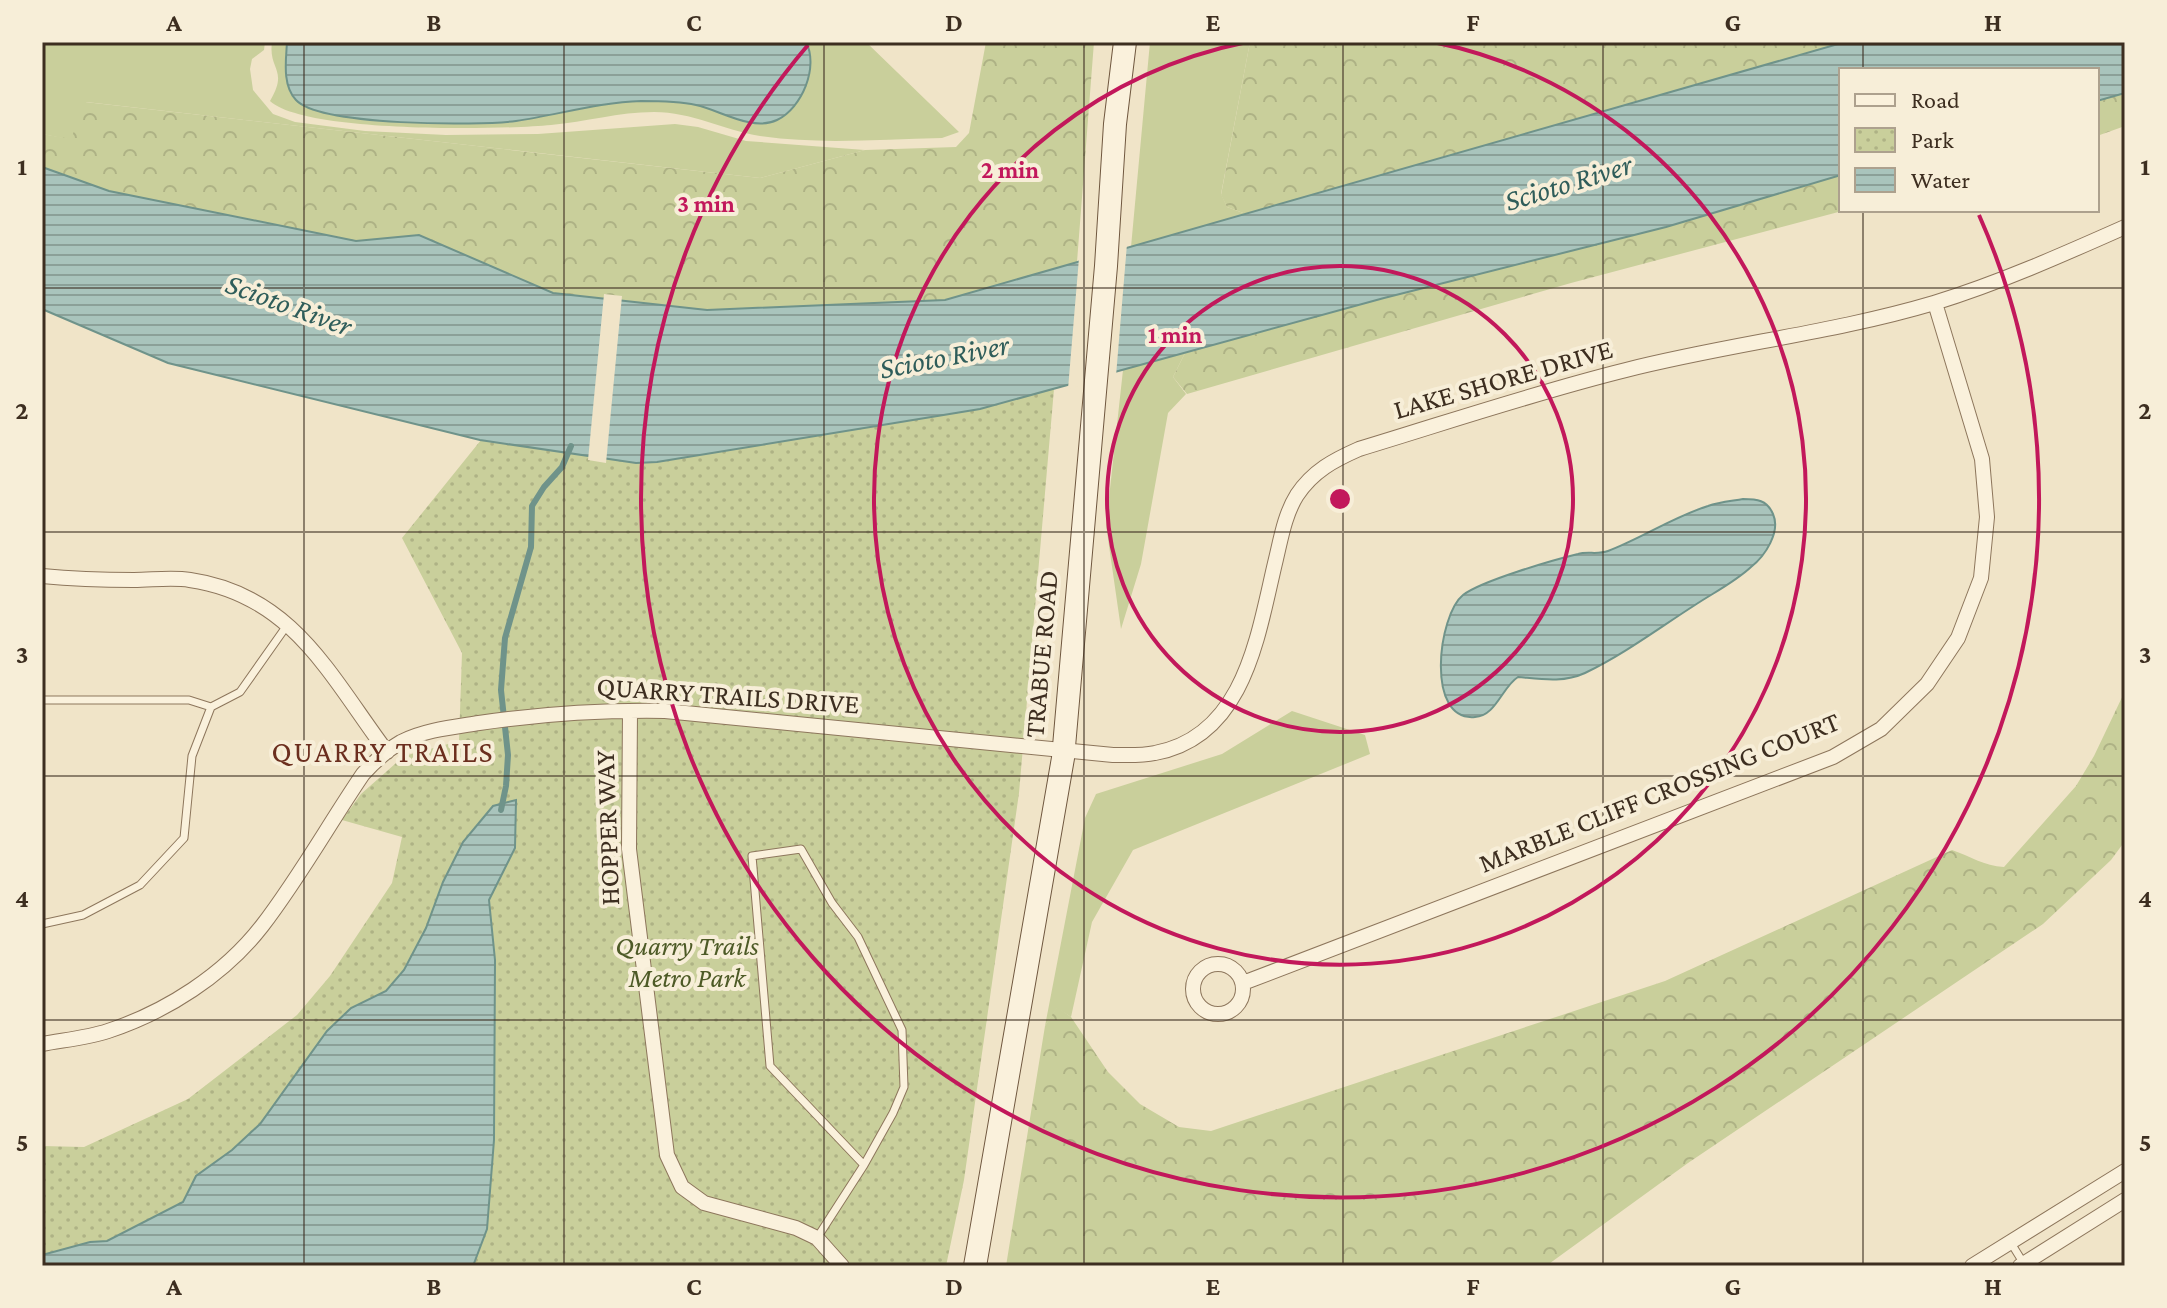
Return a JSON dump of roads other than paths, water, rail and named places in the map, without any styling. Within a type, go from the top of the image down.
[{"type":"main road","name":"TRABUE ROAD","points":[[975,1266],[1063,750],[1106,266],[1115,124],[1125,42]]},
{"type":"street","name":"LAKE SHORE DRIVE","points":[[1063,750],[1113,755],[1157,753],[1186,742],[1212,725],[1232,701],[1251,659],[1289,510],[1307,483],[1329,463],[1359,449],[1625,370],[1935,303],[2020,272],[2125,227]]},
{"type":"street","name":"MARBLE CLIFF CROSSING COURT","points":[[1243,983],[1833,757],[1881,729],[1927,684],[1958,638],[1981,578],[1987,517],[1982,459],[1935,303]]},
{"type":"street","points":[[42,576],[102,580],[188,579],[231,590],[266,607],[299,634],[387,752]]},
{"type":"street","name":"QUARRY TRAILS DRIVE","points":[[42,1044],[107,1032],[155,1012],[213,974],[261,927],[363,774],[387,752],[421,735],[465,725],[544,714],[630,711],[712,715],[1063,750]]},
{"type":"street","name":"HOPPER WAY","points":[[630,711],[629,849],[667,1155],[682,1187],[704,1203],[796,1228],[817,1238],[842,1266]]},
{"type":"street","points":[[1972,1266],[2125,1171]]},
{"type":"street","points":[[2022,1265],[2125,1200]]},
{"type":"lane","points":[[42,924],[83,915],[140,885],[184,838],[192,756],[211,707],[240,692],[288,624]]},
{"type":"lane","points":[[42,700],[189,700],[211,707]]},
{"type":"lane","points":[[817,1238],[864,1165],[904,1087],[902,1030],[858,937],[832,903],[801,849],[752,856],[770,1066],[864,1165]]},
{"type":"lane","points":[[2011,1243],[2022,1265]]},
{"type":"water","points":[[287,42],[806,42],[810,63],[801,97],[786,114],[767,123],[747,122],[689,104],[648,101],[610,104],[516,121],[401,122],[335,115],[311,109],[296,100],[287,80]]},
{"type":"water","name":"Scioto River","points":[[1845,42],[2125,42],[2125,93],[2099,100],[2099,68],[1839,68],[1839,176],[1666,227],[1384,298],[980,409],[657,462],[636,463],[480,440],[168,363],[42,309],[42,167],[109,191],[356,241],[419,235],[553,293],[707,310],[945,300]]},
{"type":"water","points":[[1743,499],[1765,503],[1773,514],[1775,528],[1761,557],[1731,582],[1627,650],[1585,673],[1560,679],[1518,677],[1494,707],[1475,717],[1459,714],[1449,703],[1443,686],[1443,644],[1447,623],[1463,595],[1535,566],[1581,553],[1608,551],[1695,511]]},
{"type":"water","points":[[516,800],[515,848],[489,900],[495,960],[494,1140],[487,1229],[473,1266],[42,1266],[42,1255],[90,1242],[107,1241],[183,1202],[196,1176],[232,1150],[260,1124],[327,1031],[351,1008],[386,991],[404,970],[463,842],[493,806]]},
{"type":"waterway","points":[[501,810],[508,755],[501,690],[505,638],[531,547],[532,506],[562,467],[571,446]]},
{"type":"district","name":"QUARRY TRAILS","points":[[383,751]]},
{"type":"park label","name":"Quarry Trails Metro Park","points":[[687,961]]}]
